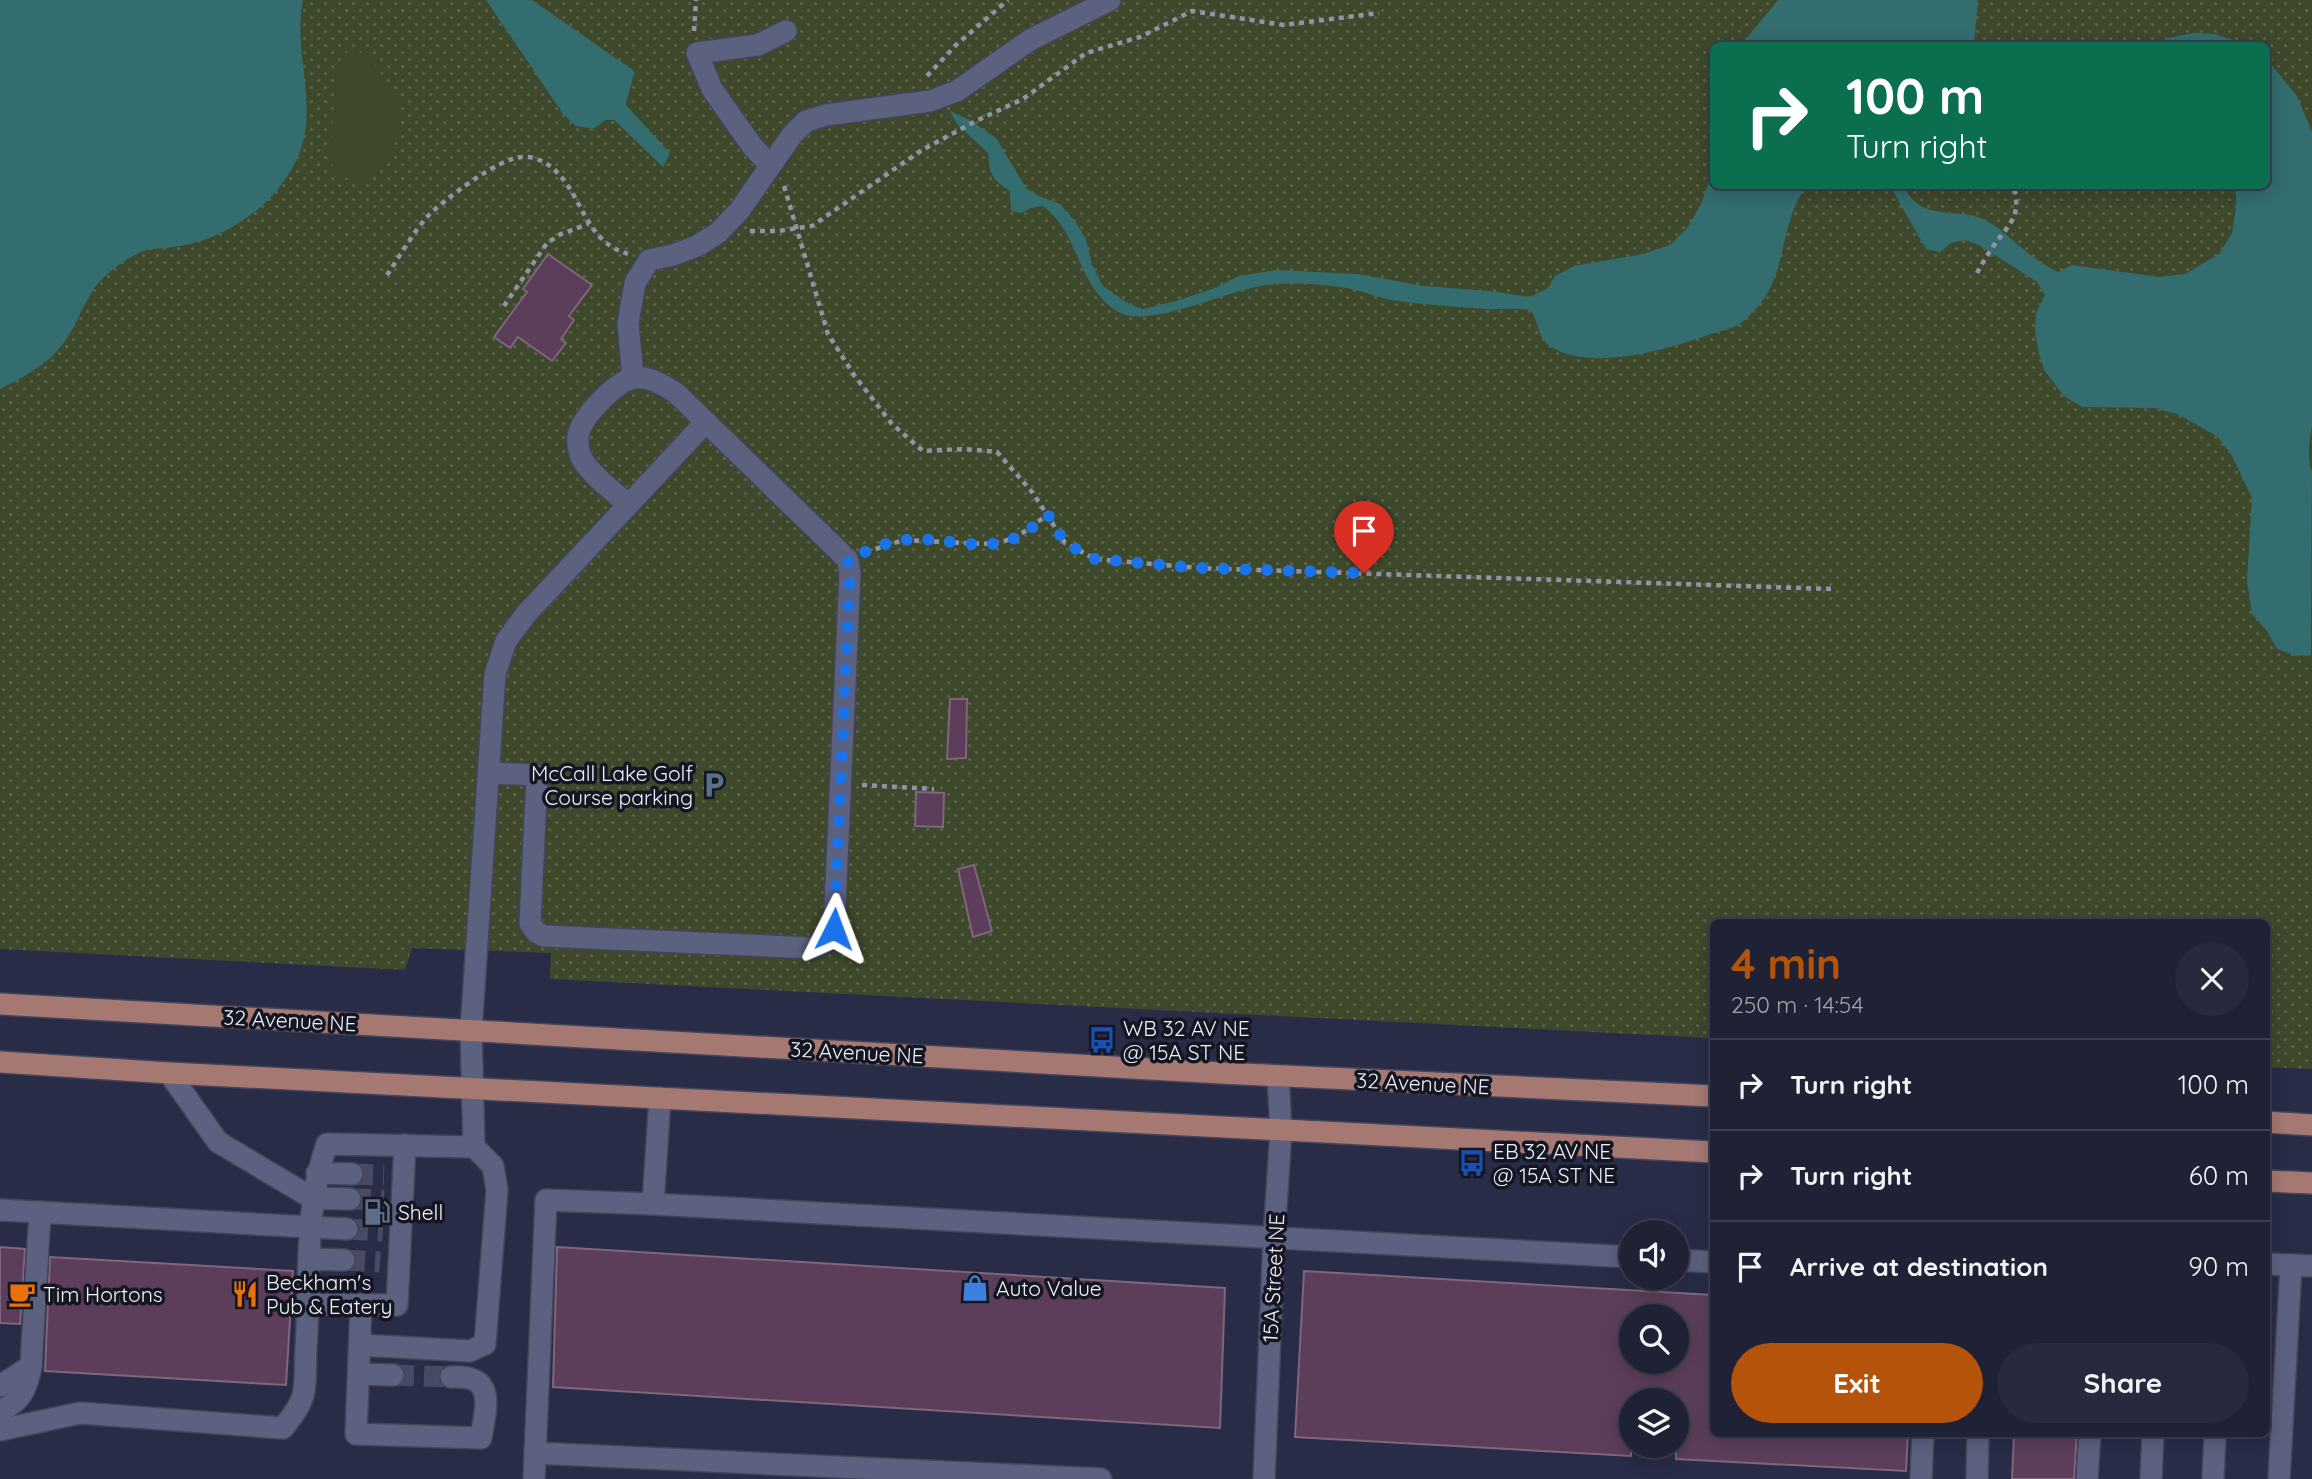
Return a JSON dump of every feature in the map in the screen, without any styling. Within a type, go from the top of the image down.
[{"type":"main road","name":"32 Avenue NE","points":[[0,1004],[1278,1076],[1710,1096]]},
{"type":"main road","points":[[0,1062],[169,1073],[1710,1152]]},
{"type":"main road","points":[[2270,1122],[2312,1125]]},
{"type":"main road","points":[[2270,1181],[2312,1183]]},
{"type":"street","points":[[633,378],[628,323],[635,283],[649,260],[697,246],[718,233],[739,211],[792,135],[806,121],[826,115],[930,101],[957,91],[1030,40],[1110,0]]},
{"type":"street","points":[[770,165],[752,146],[712,89],[697,53],[758,45],[786,31]]},
{"type":"street","points":[[489,773],[537,775],[530,923],[536,932],[544,936],[812,947],[823,943],[834,929],[850,573],[848,560],[676,393],[657,381],[633,378],[615,386],[580,428],[577,441],[581,457],[628,505]]},
{"type":"street","points":[[360,1345],[470,1351],[485,1344],[497,1190],[493,1166],[474,1147],[471,1031],[495,674],[506,641],[526,614],[706,422]]},
{"type":"street","points":[[169,1073],[218,1142],[312,1198],[350,1199]]},
{"type":"street","name":"15A Street NE","points":[[1264,1479],[1281,1130],[1278,1076]]},
{"type":"street","points":[[653,1204],[660,1098]]},
{"type":"street","points":[[0,1430],[80,1413],[284,1429],[302,1399],[309,1304],[312,1198],[317,1172],[327,1144],[474,1147]]},
{"type":"street","points":[[309,1304],[397,1305],[390,1262],[394,1176],[405,1145]]},
{"type":"street","points":[[317,1172],[352,1174]]},
{"type":"street","points":[[534,1479],[546,1200],[1619,1256]]},
{"type":"street","points":[[0,1210],[347,1229]]},
{"type":"street","points":[[0,1410],[14,1401],[27,1386],[32,1367],[40,1212]]},
{"type":"street","points":[[309,1259],[344,1260]]},
{"type":"street","points":[[1689,1261],[1710,1262]]},
{"type":"street","points":[[2270,1264],[2301,1266],[2279,1479]]},
{"type":"street","points":[[361,1305],[356,1434],[481,1438],[486,1396],[477,1381],[451,1377]]},
{"type":"street","points":[[0,1386],[32,1367]]},
{"type":"street","points":[[359,1374],[393,1376]]},
{"type":"street","points":[[1921,1479],[1923,1437]]},
{"type":"street","points":[[1977,1479],[1978,1437]]},
{"type":"street","points":[[2087,1479],[2090,1437]]},
{"type":"street","points":[[2151,1479],[2153,1437]]},
{"type":"street","points":[[2213,1479],[2215,1437]]},
{"type":"street","points":[[535,1453],[1101,1479]]},
{"type":"path","points":[[696,0],[694,26],[697,53]]},
{"type":"path","points":[[927,77],[956,45],[1008,0]]},
{"type":"path","points":[[718,233],[734,230],[778,231],[812,226],[922,150],[1023,99],[1086,53],[1140,37],[1192,10],[1284,25],[1379,13]]},
{"type":"path","points":[[387,275],[427,218],[457,191],[512,158],[543,161],[555,170],[588,224],[606,243],[620,252],[649,260]]},
{"type":"path","points":[[770,165],[787,190],[828,334],[854,375],[892,424],[923,451],[965,449],[997,452],[1033,493],[1065,543],[1095,559],[1199,568],[1831,589]]},
{"type":"path","points":[[1977,273],[2002,234],[2011,226],[2015,211],[2014,189]]},
{"type":"path","points":[[504,306],[547,243],[561,234],[588,224]]},
{"type":"path","points":[[848,560],[904,540],[983,544],[1001,542],[1017,537],[1048,515]]},
{"type":"path","points":[[873,786],[934,789]]},
{"type":"shaded area","points":[[0,0],[2312,0],[2312,1069],[2270,1067],[2270,919],[1710,919],[1710,1038],[550,979],[551,953],[412,948],[405,970],[0,949]]},
{"type":"shaded area","points":[[0,0],[303,0],[300,33],[307,116],[300,152],[292,169],[269,199],[221,233],[177,247],[145,251],[121,263],[95,287],[61,347],[46,362],[0,389]]},
{"type":"shaded area","points":[[486,0],[532,0],[633,70],[626,105],[670,153],[663,167],[614,120],[606,120],[593,129],[576,126],[563,114]]},
{"type":"shaded area","points":[[1778,0],[1978,0],[1974,42],[1743,42]]},
{"type":"shaded area","points":[[2193,33],[2215,34],[2240,42],[2163,42],[2168,38]]},
{"type":"shaded area","points":[[354,50],[366,57],[379,71],[395,96],[401,115],[394,145],[369,177],[360,182],[340,176],[330,162],[336,73],[343,55]]},
{"type":"shaded area","points":[[2270,63],[2297,96],[2312,132],[2312,427],[2309,449],[2312,472],[2311,655],[2296,656],[2277,649],[2267,631],[2252,614],[2247,580],[2252,498],[2231,454],[2217,436],[2177,414],[2155,408],[2082,407],[2064,396],[2044,370],[2038,350],[2036,313],[2045,295],[2037,282],[1979,245],[1965,240],[1951,243],[1940,252],[1926,249],[1892,189],[1906,189],[1910,197],[1928,209],[1981,218],[2058,272],[2072,265],[2159,277],[2185,274],[2219,254],[2232,233],[2236,189],[2270,189]]},
{"type":"shaded area","points":[[950,111],[970,120],[996,138],[1026,188],[1060,204],[1075,221],[1086,239],[1092,265],[1103,286],[1129,304],[1143,309],[1215,288],[1239,276],[1276,270],[1358,274],[1424,286],[1530,297],[1548,288],[1555,276],[1574,266],[1643,254],[1670,245],[1687,228],[1701,204],[1710,179],[1710,189],[1805,189],[1792,214],[1769,291],[1744,321],[1730,328],[1652,352],[1587,358],[1567,354],[1546,343],[1531,310],[1409,302],[1327,285],[1267,285],[1149,316],[1131,316],[1118,312],[1104,301],[1094,288],[1055,217],[1043,206],[1021,213],[1011,211],[1010,191],[993,175],[988,153],[957,124]]},
{"type":"building","points":[[548,254],[592,285],[569,316],[574,320],[561,339],[566,343],[552,361],[518,337],[510,348],[494,337],[527,292],[523,289]]},
{"type":"building","points":[[950,699],[967,699],[966,758],[947,759]]},
{"type":"building","points":[[916,792],[944,793],[943,827],[915,826]]},
{"type":"building","points":[[974,865],[992,931],[973,937],[958,869]]},
{"type":"building","points":[[0,1247],[25,1249],[20,1324],[0,1323]]},
{"type":"building","points":[[557,1247],[1225,1288],[1220,1428],[553,1387]]},
{"type":"building","points":[[50,1257],[293,1271],[286,1385],[45,1371]]},
{"type":"building","points":[[1304,1271],[1710,1295],[1710,1437],[1908,1437],[1906,1471],[1676,1459],[1689,1458],[1689,1388],[1619,1388],[1619,1455],[1295,1437]]},
{"type":"building","points":[[2014,1437],[2077,1437],[2074,1479],[2012,1479]]},
{"type":"tunnel","points":[[352,1174],[384,1175]]},
{"type":"tunnel","points":[[350,1199],[384,1200]]},
{"type":"tunnel","points":[[347,1229],[383,1231]]},
{"type":"tunnel","points":[[344,1260],[380,1262]]},
{"type":"tunnel","points":[[393,1375],[451,1377]]},
{"type":"place","name":"McCall Lake Golf Course parking","points":[[714,785]]},
{"type":"place","name":"WB 32 AV NE @ 15A ST NE","points":[[1102,1040]]},
{"type":"place","name":"EB 32 AV NE @ 15A ST NE","points":[[1472,1163]]},
{"type":"place","name":"Shell","points":[[377,1212]]},
{"type":"place","name":"Auto Value","points":[[975,1288]]},
{"type":"place","name":"Tim Hortons","points":[[22,1294]]},
{"type":"place","name":"Beckham's Pub & Eatery","points":[[245,1294]]},
{"type":"route","points":[[834,929],[850,573],[848,560],[904,540],[983,544],[1001,542],[1017,537],[1048,515],[1065,543],[1095,559],[1199,568],[1364,573]]}]
